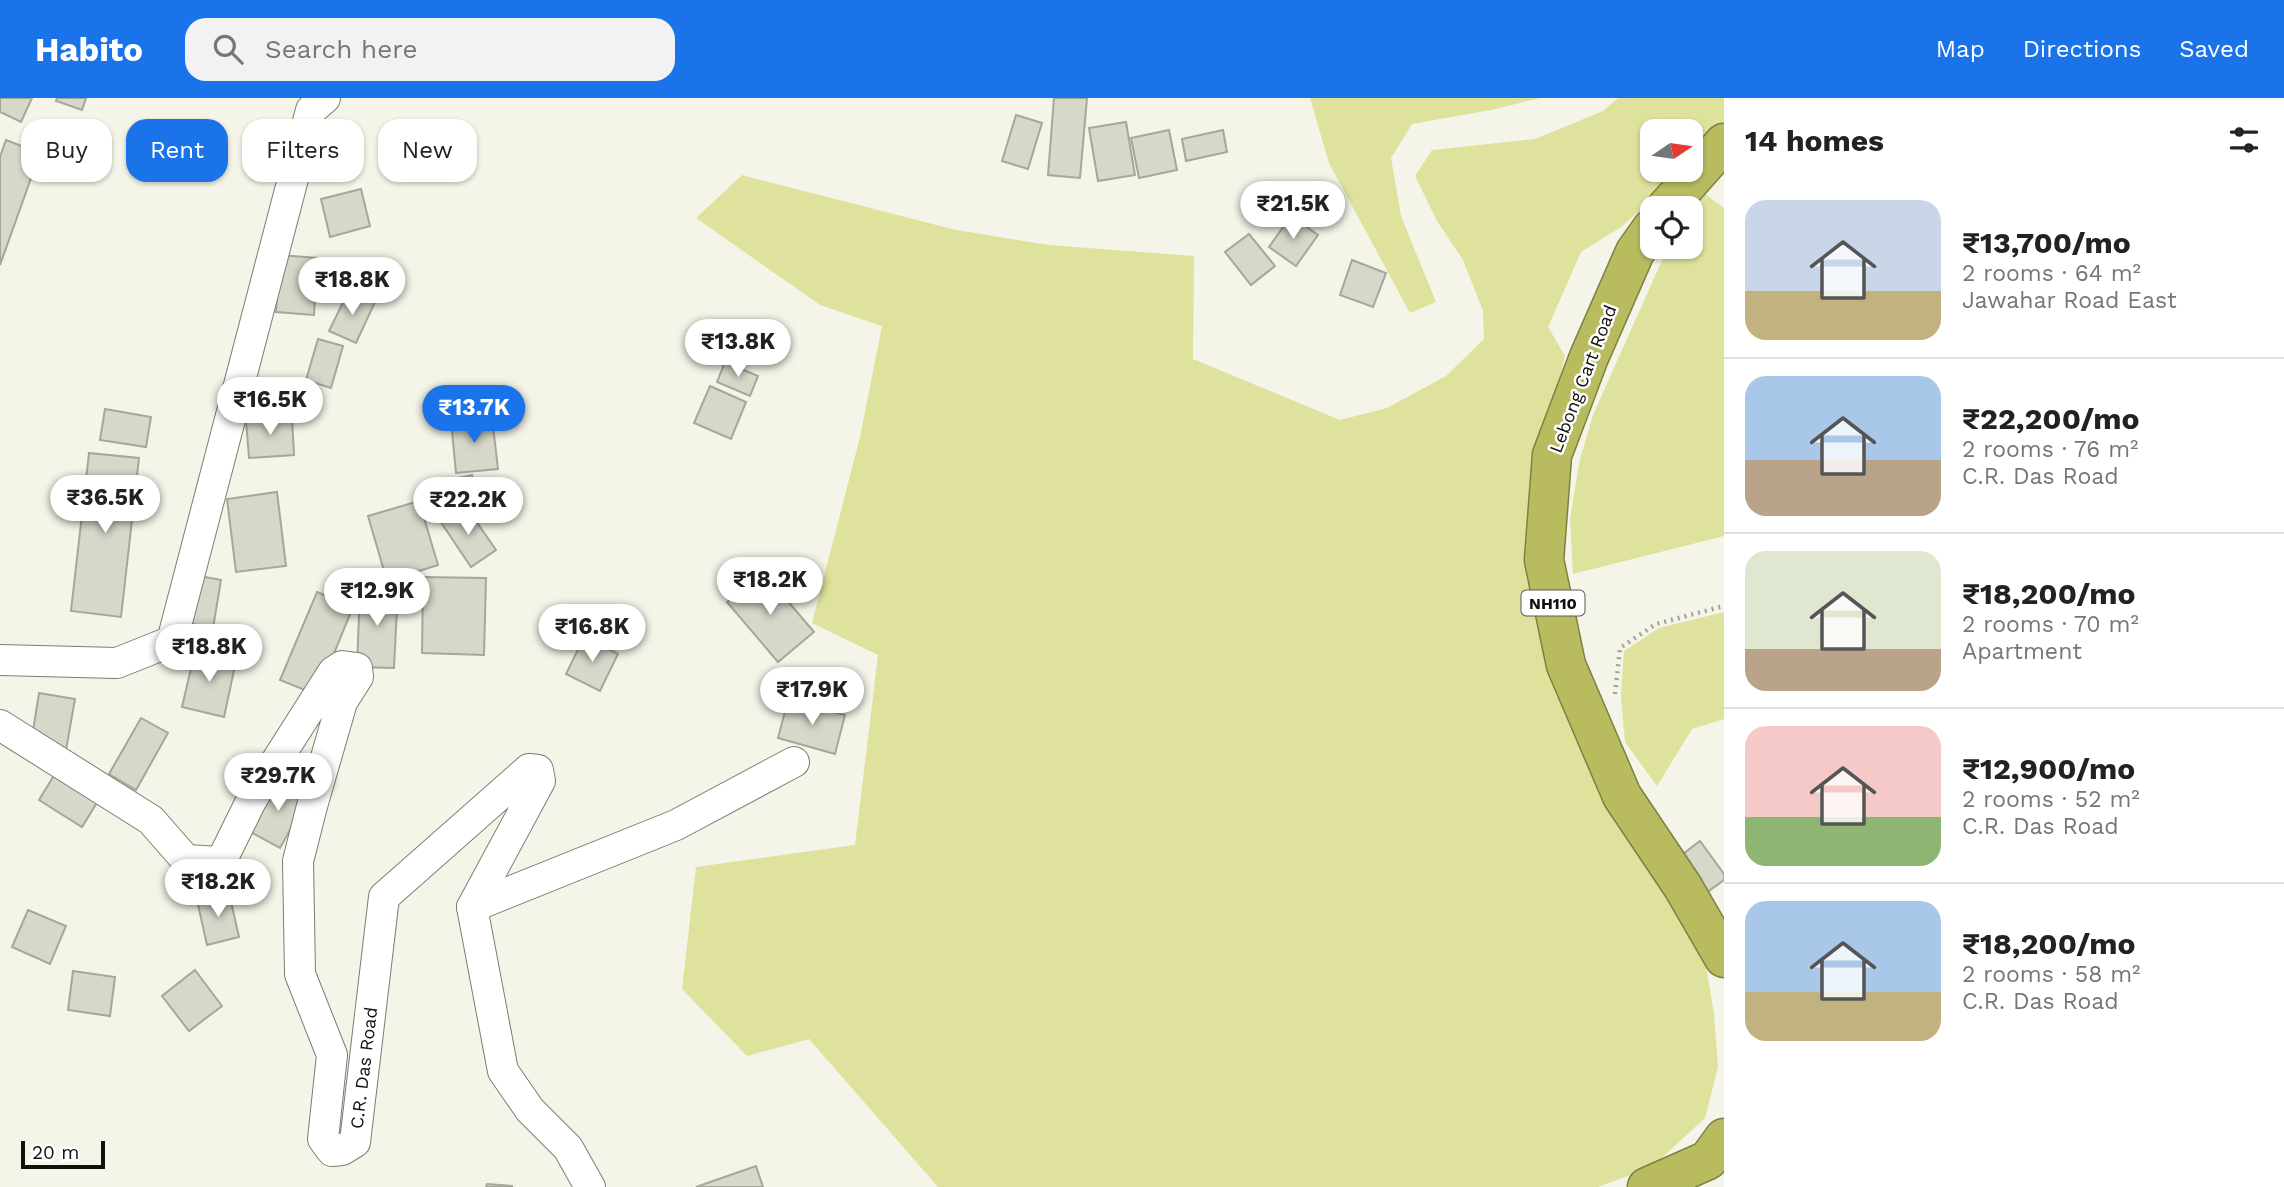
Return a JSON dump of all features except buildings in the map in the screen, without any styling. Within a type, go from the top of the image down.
[{"type":"highway","points":[[1676,196],[1724,143]]},
{"type":"highway","name":"Lebong Cart Road","points":[[1640,245],[1610,310],[1552,455],[1544,560],[1566,665],[1622,796],[1683,887],[1724,958]]},
{"type":"highway","points":[[1647,1187],[1708,1160],[1724,1138]]},
{"type":"street","points":[[0,660],[117,663],[172,641],[311,110],[325,98]]},
{"type":"street","name":"C.R. Das Road","points":[[0,726],[150,821],[186,860],[221,862],[251,801],[332,672],[342,666],[357,668],[358,677],[342,702],[298,860],[300,974],[332,1055],[323,1139],[332,1151],[342,1150],[355,1142],[384,897],[529,769],[538,770],[540,781],[472,907]]},
{"type":"street","points":[[590,1187],[568,1148],[530,1110],[503,1071],[472,907],[676,825],[794,762]]},
{"type":"path","points":[[1616,702],[1620,648],[1656,624],[1724,607]]},
{"type":"green space","points":[[1310,98],[1540,98],[1412,124],[1391,158],[1401,216],[1436,302],[1410,313],[1329,163]]},
{"type":"green space","points":[[1618,98],[1724,98],[1724,134],[1703,154],[1703,119],[1640,119],[1640,182],[1672,182],[1656,196],[1640,196],[1640,210],[1621,227],[1581,252],[1548,327],[1565,356],[1540,453],[1534,560],[1705,960],[1714,1014],[1718,1067],[1705,1118],[1652,1167],[1598,1187],[938,1187],[809,1039],[747,1056],[682,989],[696,867],[855,845],[878,655],[812,623],[860,437],[882,326],[820,305],[696,218],[742,175],[956,230],[1049,245],[1194,256],[1193,359],[1340,420],[1387,408],[1446,376],[1484,339],[1483,311],[1463,260],[1437,221],[1415,176],[1432,150],[1535,139],[1603,111]]},
{"type":"green space","points":[[1705,194],[1724,208],[1724,536],[1573,574],[1570,519],[1580,459],[1593,415],[1663,259],[1703,259]]},
{"type":"green space","points":[[1724,612],[1724,719],[1692,729],[1657,786],[1625,742],[1621,695],[1624,651],[1659,628]]}]
